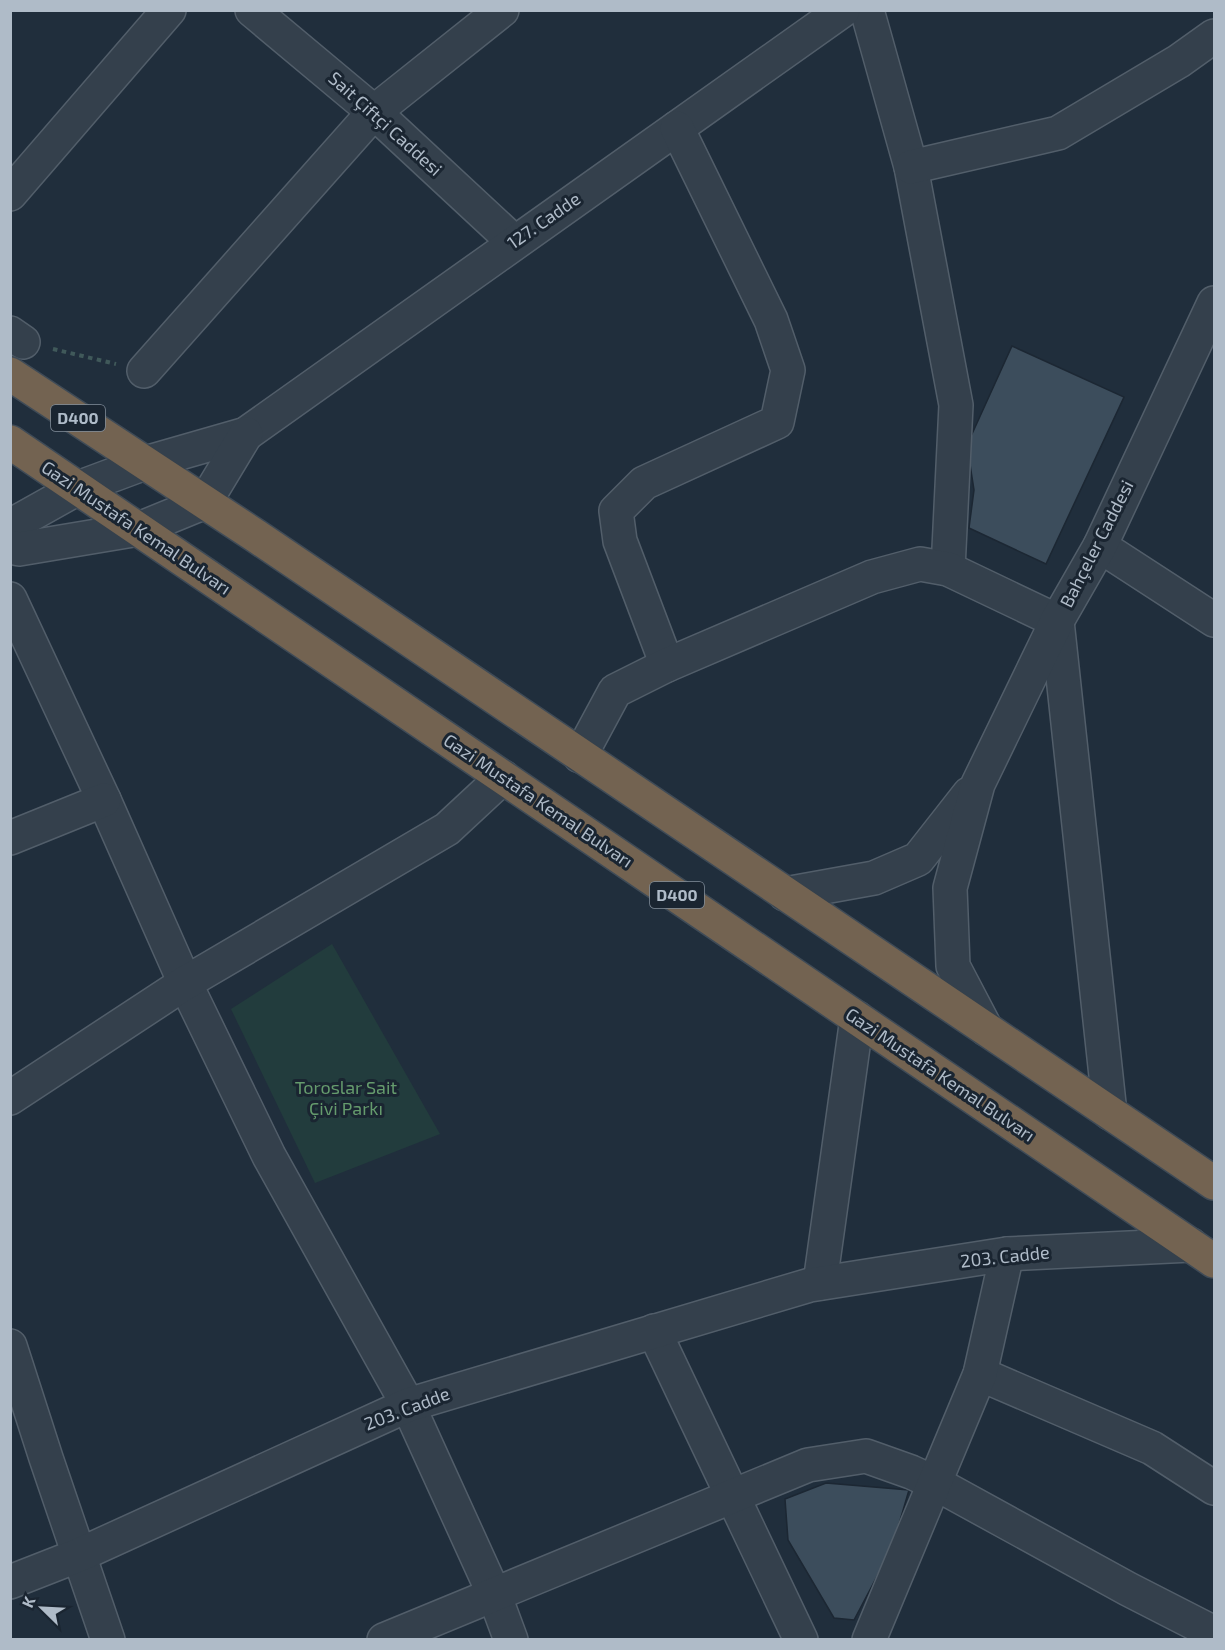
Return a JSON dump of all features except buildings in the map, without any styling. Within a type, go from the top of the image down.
[{"type":"highway","name":"D400","points":[[10,374],[205,502],[1215,1183]]},
{"type":"highway","name":"Gazi Mustafa Kemal Bulvarı","points":[[10,442],[1203,1253]]},
{"type":"street","points":[[10,194],[170,10]]},
{"type":"street","name":"Sait Çiftçi Caddesi","points":[[252,10],[374,112],[514,243]]},
{"type":"street","points":[[144,371],[374,112],[502,10]]},
{"type":"street","name":"127. Cadde","points":[[246,434],[843,10]]},
{"type":"street","points":[[867,10],[911,167],[956,405],[948,569]]},
{"type":"street","points":[[911,167],[1058,133],[1179,61],[1215,36]]},
{"type":"street","points":[[667,665],[620,541],[616,511],[644,483],[777,422],[788,370],[771,320],[677,128]]},
{"type":"street","name":"Bahçeler Caddesi","points":[[978,784],[1057,621],[1100,546],[1214,306]]},
{"type":"street","points":[[10,525],[78,488],[145,463],[246,434]]},
{"type":"street","points":[[10,547],[19,549],[139,530],[205,502],[246,434]]},
{"type":"street","points":[[1100,546],[1215,620]]},
{"type":"street","points":[[580,756],[615,691],[667,665],[872,577],[920,564],[948,569],[1057,621],[1110,1113]]},
{"type":"street","points":[[10,599],[185,983],[269,1156],[408,1405],[494,1594],[511,1640]]},
{"type":"street","points":[[10,1098],[185,983],[447,830],[503,777]]},
{"type":"street","points":[[785,894],[874,878],[918,859],[978,784]]},
{"type":"street","points":[[978,784],[950,888],[952,966],[986,1029]]},
{"type":"street","points":[[10,838],[104,801]]},
{"type":"street","points":[[820,1283],[857,1018]]},
{"type":"street","name":"203. Cadde","points":[[10,1582],[79,1555],[408,1405],[820,1283],[1007,1254],[1203,1253]]},
{"type":"street","points":[[869,1640],[980,1374],[1007,1254]]},
{"type":"street","points":[[654,1331],[801,1640]]},
{"type":"street","points":[[10,1346],[108,1640]]},
{"type":"street","points":[[980,1374],[1152,1448],[1215,1488]]},
{"type":"street","points":[[384,1640],[808,1465],[866,1456],[935,1484],[1128,1589],[1215,1633]]},
{"type":"path","points":[[17,338],[144,371]]},
{"type":"green space","name":"Toroslar Sait Çivi Parkı","points":[[332,944],[440,1134],[315,1183],[231,1009]]}]
